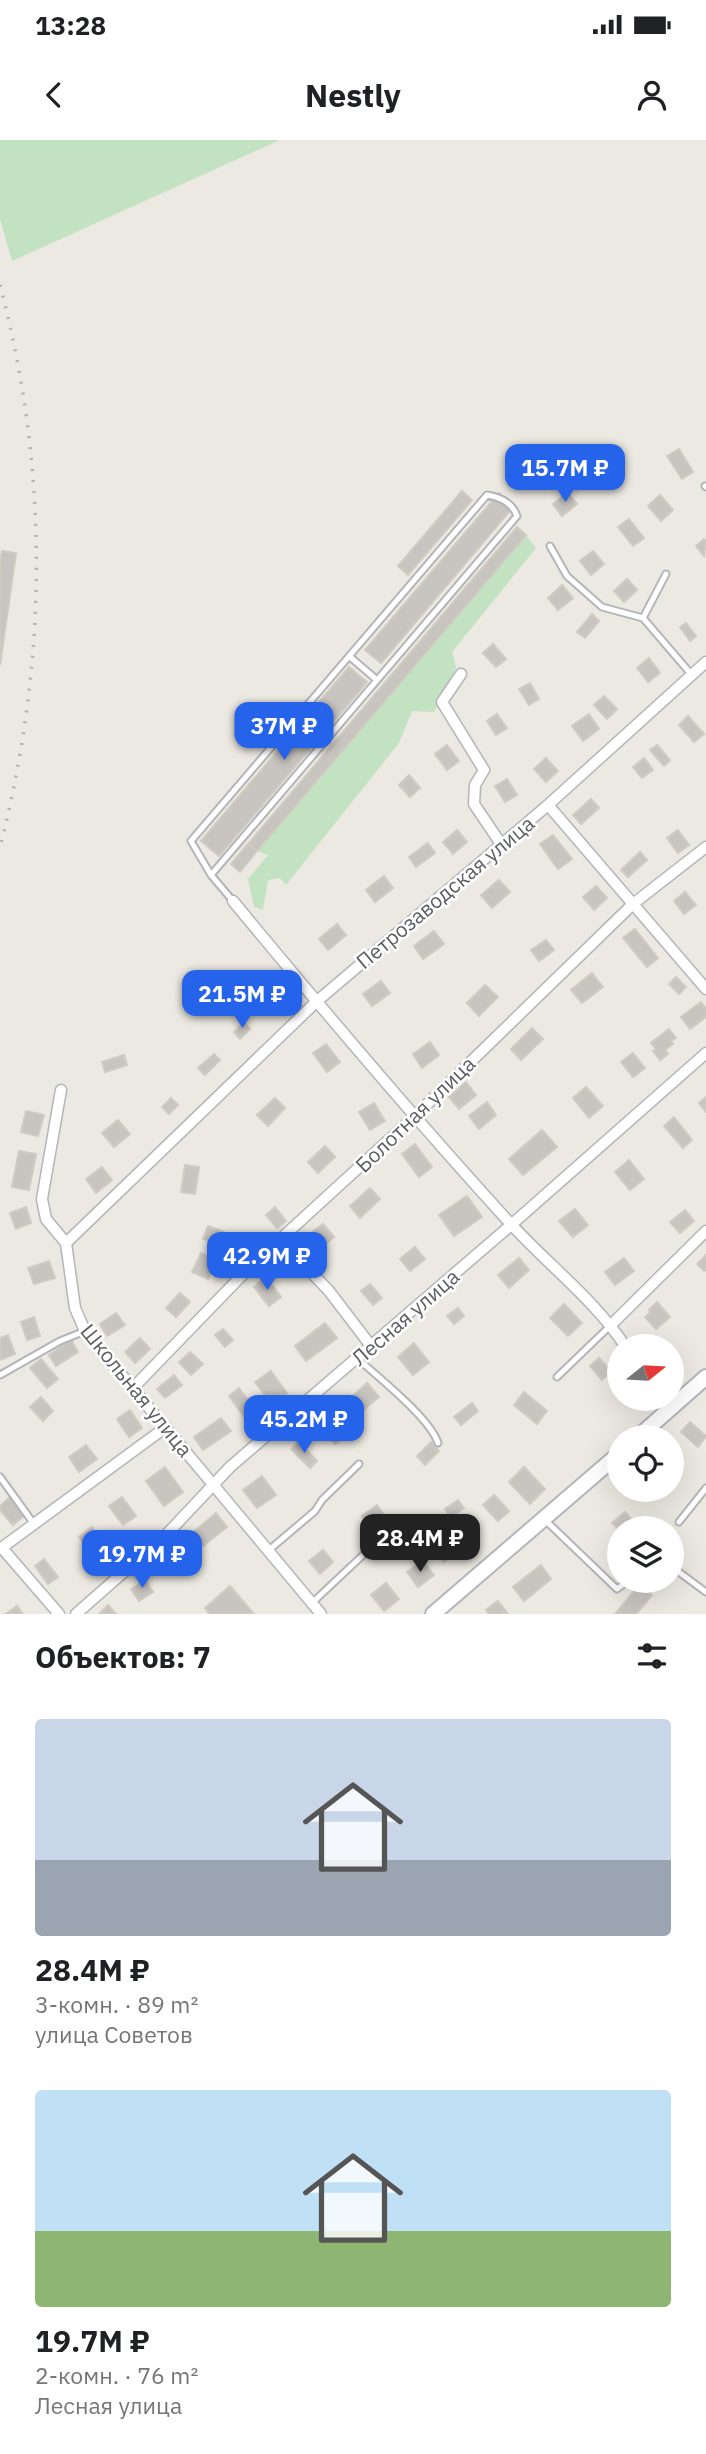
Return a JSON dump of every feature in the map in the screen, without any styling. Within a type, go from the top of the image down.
[{"type":"main road","points":[[684,1392],[706,1377]]},
{"type":"main road","points":[[649,1425],[661,1411]]},
{"type":"main road","points":[[433,1614],[607,1464]]},
{"type":"street","name":"Петрозаводская улица","points":[[66,1243],[316,1002],[548,806],[706,662]]},
{"type":"street","points":[[461,674],[442,702],[484,770],[475,785],[474,804],[501,844]]},
{"type":"street","points":[[548,806],[706,989]]},
{"type":"street","name":"Болотная улица","points":[[132,1390],[250,1267],[415,1116],[632,904],[706,847]]},
{"type":"street","points":[[233,901],[415,1116],[512,1225],[617,1334]]},
{"type":"street","name":"Лесная улица","points":[[76,1614],[167,1534],[230,1466],[512,1225],[706,1053]]},
{"type":"street","name":"Школьная улица","points":[[61,1090],[42,1199],[46,1219],[66,1243],[75,1308],[85,1331],[321,1614]]},
{"type":"street","points":[[611,1325],[706,1231]]},
{"type":"street","points":[[281,1240],[329,1291],[371,1346]]},
{"type":"street","points":[[59,1614],[1,1548],[166,1427]]},
{"type":"lane","points":[[211,875],[517,516],[514,509],[500,497],[487,495],[191,841],[211,875],[233,901]]},
{"type":"lane","points":[[550,546],[567,576],[602,607],[643,618],[691,674]]},
{"type":"lane","points":[[643,618],[666,574]]},
{"type":"lane","points":[[349,656],[377,680]]},
{"type":"lane","points":[[557,1377],[611,1325]]},
{"type":"lane","points":[[0,1376],[60,1341],[85,1331]]},
{"type":"lane","points":[[357,1358],[420,1417],[436,1436],[438,1443]]},
{"type":"lane","points":[[269,1550],[315,1511],[359,1464]]},
{"type":"lane","points":[[0,1477],[34,1524]]},
{"type":"lane","points":[[684,1516],[706,1489]]},
{"type":"lane","points":[[544,1519],[607,1580]]},
{"type":"lane","points":[[312,1603],[379,1540]]},
{"type":"lane","points":[[684,1576],[706,1592]]},
{"type":"green space","points":[[0,140],[280,140],[12,261],[0,219]]},
{"type":"green space","points":[[526,535],[536,548],[452,652],[456,668],[434,712],[412,711],[399,743],[286,885],[280,878],[268,880],[263,910],[254,907],[248,879],[268,855],[257,851]]},
{"type":"building","points":[[679,449],[693,472],[682,479],[667,456]]},
{"type":"building","points":[[462,491],[472,500],[408,575],[398,566]]},
{"type":"building","points":[[499,493],[514,506],[381,663],[365,650]]},
{"type":"building","points":[[567,493],[577,504],[562,516],[553,504]]},
{"type":"building","points":[[660,495],[673,510],[661,521],[648,506]]},
{"type":"building","points":[[629,519],[644,538],[633,546],[618,527]]},
{"type":"building","points":[[517,527],[526,535],[257,851],[248,844]]},
{"type":"building","points":[[704,539],[706,542],[704,556],[696,546]]},
{"type":"building","points":[[2,551],[16,553],[0,665],[0,566]]},
{"type":"building","points":[[593,551],[604,564],[591,575],[580,561]]},
{"type":"building","points":[[627,579],[637,590],[624,602],[614,591]]},
{"type":"building","points":[[562,585],[573,598],[558,610],[548,598]]},
{"type":"building","points":[[592,614],[599,621],[585,638],[577,632]]},
{"type":"building","points":[[686,623],[696,636],[690,641],[680,627]]},
{"type":"building","points":[[493,644],[506,659],[496,667],[483,653]]},
{"type":"building","points":[[649,658],[660,673],[648,682],[637,668]]},
{"type":"building","points":[[349,667],[367,682],[219,856],[201,841]]},
{"type":"building","points":[[530,683],[539,699],[529,705],[519,689]]},
{"type":"building","points":[[604,696],[617,709],[607,719],[594,705]]},
{"type":"building","points":[[497,714],[507,728],[496,735],[487,721]]},
{"type":"building","points":[[589,714],[599,729],[583,741],[572,726]]},
{"type":"building","points":[[688,716],[704,734],[694,742],[679,725]]},
{"type":"building","points":[[447,745],[459,761],[447,770],[435,754]]},
{"type":"building","points":[[657,745],[670,760],[664,766],[650,750]]},
{"type":"building","points":[[546,758],[558,771],[546,782],[534,769]]},
{"type":"building","points":[[644,758],[653,770],[642,778],[633,767]]},
{"type":"building","points":[[409,775],[420,788],[410,797],[399,785]]},
{"type":"building","points":[[507,779],[517,795],[505,802],[495,786]]},
{"type":"building","points":[[591,799],[599,808],[581,824],[573,815]]},
{"type":"building","points":[[457,830],[467,842],[453,854],[443,842]]},
{"type":"building","points":[[678,830],[689,845],[678,853],[667,838]]},
{"type":"building","points":[[553,835],[572,859],[558,869],[540,844]]},
{"type":"building","points":[[428,843],[435,853],[416,867],[409,857]]},
{"type":"building","points":[[248,844],[257,851],[240,872],[231,864]]},
{"type":"building","points":[[640,852],[647,860],[628,877],[621,870]]},
{"type":"building","points":[[384,876],[393,888],[375,902],[366,890]]},
{"type":"building","points":[[499,880],[510,892],[492,908],[481,895]]},
{"type":"building","points":[[596,886],[607,898],[594,910],[583,897]]},
{"type":"building","points":[[685,892],[696,905],[684,914],[674,901]]},
{"type":"building","points":[[337,924],[346,935],[328,950],[319,939]]},
{"type":"building","points":[[635,929],[658,958],[647,967],[623,938]]},
{"type":"building","points":[[434,931],[444,944],[423,959],[414,946]]},
{"type":"building","points":[[546,940],[554,950],[539,961],[531,950]]},
{"type":"building","points":[[592,973],[603,987],[582,1003],[571,990]]},
{"type":"building","points":[[676,977],[686,987],[679,994],[669,984]]},
{"type":"building","points":[[381,981],[390,993],[372,1006],[363,994]]},
{"type":"building","points":[[485,985],[498,997],[479,1016],[467,1003]]},
{"type":"building","points":[[274,988],[283,998],[266,1013],[257,1003]]},
{"type":"building","points":[[701,1002],[706,1009],[706,1017],[690,1029],[681,1017]]},
{"type":"building","points":[[244,1022],[250,1029],[240,1039],[234,1032]]},
{"type":"building","points":[[532,1028],[543,1039],[521,1060],[511,1049]]},
{"type":"building","points":[[669,1029],[676,1038],[665,1050],[668,1054],[660,1060],[651,1043]]},
{"type":"building","points":[[430,1042],[439,1055],[422,1068],[413,1054]]},
{"type":"building","points":[[326,1044],[340,1062],[327,1072],[313,1053]]},
{"type":"building","points":[[633,1053],[645,1068],[633,1077],[621,1062]]},
{"type":"building","points":[[214,1054],[220,1060],[205,1075],[198,1068]]},
{"type":"building","points":[[124,1055],[127,1065],[105,1072],[102,1062]]},
{"type":"building","points":[[466,1082],[476,1095],[459,1109],[449,1097]]},
{"type":"building","points":[[586,1087],[603,1106],[589,1118],[573,1098]]},
{"type":"building","points":[[706,1097],[706,1112],[699,1103]]},
{"type":"building","points":[[171,1098],[178,1105],[169,1114],[162,1107]]},
{"type":"building","points":[[275,1098],[285,1108],[268,1126],[257,1115]]},
{"type":"building","points":[[487,1102],[496,1115],[479,1129],[469,1116]]},
{"type":"building","points":[[374,1103],[385,1121],[370,1130],[359,1112]]},
{"type":"building","points":[[26,1111],[44,1115],[38,1136],[21,1132]]},
{"type":"building","points":[[674,1117],[692,1140],[683,1148],[664,1126]]},
{"type":"building","points":[[118,1120],[130,1134],[114,1147],[102,1133]]},
{"type":"building","points":[[542,1130],[557,1147],[523,1175],[509,1159]]},
{"type":"building","points":[[415,1144],[432,1167],[419,1177],[402,1154]]},
{"type":"building","points":[[325,1146],[335,1157],[318,1173],[308,1162]]},
{"type":"building","points":[[19,1151],[36,1154],[29,1190],[12,1187]]},
{"type":"building","points":[[629,1160],[644,1179],[630,1190],[615,1172]]},
{"type":"building","points":[[185,1165],[199,1167],[195,1194],[181,1192]]},
{"type":"building","points":[[102,1167],[112,1180],[96,1193],[86,1179]]},
{"type":"building","points":[[370,1188],[380,1199],[360,1218],[350,1206]]},
{"type":"building","points":[[467,1196],[482,1217],[454,1236],[439,1215]]},
{"type":"building","points":[[26,1207],[31,1223],[16,1229],[10,1213]]},
{"type":"building","points":[[275,1207],[286,1221],[277,1228],[266,1215]]},
{"type":"building","points":[[575,1209],[588,1225],[573,1237],[559,1221]]},
{"type":"building","points":[[685,1210],[694,1221],[680,1233],[670,1222]]},
{"type":"building","points":[[323,1224],[334,1237],[320,1249],[309,1235]]},
{"type":"building","points":[[208,1226],[224,1232],[220,1245],[203,1239]]},
{"type":"building","points":[[415,1247],[425,1259],[410,1271],[400,1259]]},
{"type":"building","points":[[201,1253],[217,1260],[208,1279],[192,1272]]},
{"type":"building","points":[[706,1255],[706,1269],[704,1271],[697,1264]]},
{"type":"building","points":[[519,1258],[529,1270],[509,1288],[498,1275]]},
{"type":"building","points":[[624,1258],[634,1271],[615,1285],[605,1272]]},
{"type":"building","points":[[49,1261],[55,1278],[34,1284],[28,1268]]},
{"type":"building","points":[[266,1277],[281,1297],[269,1306],[254,1287]]},
{"type":"building","points":[[370,1284],[382,1298],[373,1305],[361,1291]]},
{"type":"building","points":[[180,1293],[190,1302],[176,1317],[166,1308]]},
{"type":"building","points":[[657,1302],[670,1317],[656,1329],[645,1317]]},
{"type":"building","points":[[564,1304],[582,1323],[568,1336],[550,1318]]},
{"type":"building","points":[[458,1308],[464,1316],[454,1324],[447,1316]]},
{"type":"building","points":[[116,1313],[125,1325],[107,1336],[100,1324]]},
{"type":"building","points":[[34,1317],[40,1336],[27,1340],[21,1322]]},
{"type":"building","points":[[325,1323],[337,1338],[306,1361],[295,1346]]},
{"type":"building","points":[[223,1329],[233,1340],[225,1347],[215,1335]]},
{"type":"building","points":[[8,1335],[15,1354],[0,1360],[0,1338]]},
{"type":"building","points":[[140,1338],[150,1349],[135,1363],[125,1352]]},
{"type":"building","points":[[71,1340],[78,1352],[56,1366],[49,1355]]},
{"type":"building","points":[[414,1343],[429,1362],[413,1375],[398,1357]]},
{"type":"building","points":[[190,1352],[203,1364],[191,1375],[179,1362]]},
{"type":"building","points":[[599,1358],[607,1367],[607,1375],[602,1380],[590,1366]]},
{"type":"building","points":[[41,1359],[58,1379],[47,1388],[30,1368]]},
{"type":"building","points":[[271,1371],[287,1393],[272,1404],[255,1382]]},
{"type":"building","points":[[174,1375],[182,1385],[165,1398],[157,1389]]},
{"type":"building","points":[[367,1383],[379,1397],[359,1414],[347,1401]]},
{"type":"building","points":[[239,1388],[255,1410],[245,1418],[229,1396]]},
{"type":"building","points":[[524,1392],[547,1411],[537,1424],[514,1405]]},
{"type":"building","points":[[41,1397],[53,1411],[43,1421],[30,1407]]},
{"type":"building","points":[[472,1403],[478,1411],[461,1425],[454,1417]]},
{"type":"building","points":[[130,1410],[142,1428],[129,1437],[117,1419]]},
{"type":"building","points":[[330,1416],[346,1435],[335,1444],[319,1426]]},
{"type":"building","points":[[221,1418],[231,1431],[203,1450],[194,1437]]},
{"type":"building","points":[[690,1422],[706,1436],[698,1447],[684,1435],[684,1429]]},
{"type":"building","points":[[299,1442],[317,1461],[310,1468],[291,1449]]},
{"type":"building","points":[[431,1442],[439,1451],[425,1465],[417,1456]]},
{"type":"building","points":[[86,1445],[97,1459],[79,1472],[69,1457]]},
{"type":"building","points":[[165,1467],[183,1492],[164,1506],[146,1481]]},
{"type":"building","points":[[524,1467],[545,1489],[530,1504],[509,1482]]},
{"type":"building","points":[[262,1476],[276,1495],[257,1508],[243,1490]]},
{"type":"building","points":[[494,1495],[509,1511],[498,1521],[483,1505]]},
{"type":"building","points":[[10,1497],[25,1515],[13,1525],[0,1510],[0,1506]]},
{"type":"building","points":[[122,1497],[136,1516],[123,1525],[109,1506]]},
{"type":"building","points":[[458,1500],[464,1508],[451,1517],[445,1509]]},
{"type":"building","points":[[377,1505],[387,1519],[372,1530],[362,1516]]},
{"type":"building","points":[[216,1513],[227,1527],[203,1546],[192,1533]]},
{"type":"building","points":[[92,1527],[103,1543],[90,1553],[79,1537]]},
{"type":"building","points":[[446,1542],[455,1553],[444,1562],[435,1551]]},
{"type":"building","points":[[323,1550],[333,1562],[320,1574],[309,1561]]},
{"type":"building","points":[[44,1559],[58,1577],[48,1584],[35,1566]]},
{"type":"building","points":[[423,1561],[434,1575],[418,1587],[407,1572]]},
{"type":"building","points":[[541,1565],[551,1579],[524,1601],[513,1587]]},
{"type":"building","points":[[145,1580],[153,1592],[139,1601],[131,1589]]},
{"type":"building","points":[[386,1583],[399,1599],[384,1611],[371,1595]]},
{"type":"building","points":[[230,1586],[254,1614],[210,1614],[205,1608]]},
{"type":"building","points":[[632,1593],[652,1595],[636,1614],[615,1614]]},
{"type":"building","points":[[498,1601],[508,1614],[489,1614],[486,1610]]},
{"type":"building","points":[[108,1605],[116,1614],[99,1614]]},
{"type":"building","points":[[17,1606],[23,1614],[6,1614]]},
{"type":"railway","points":[[0,285],[16,355],[27,425],[34,495],[36,566],[34,636],[27,707],[16,777],[0,847]]}]
